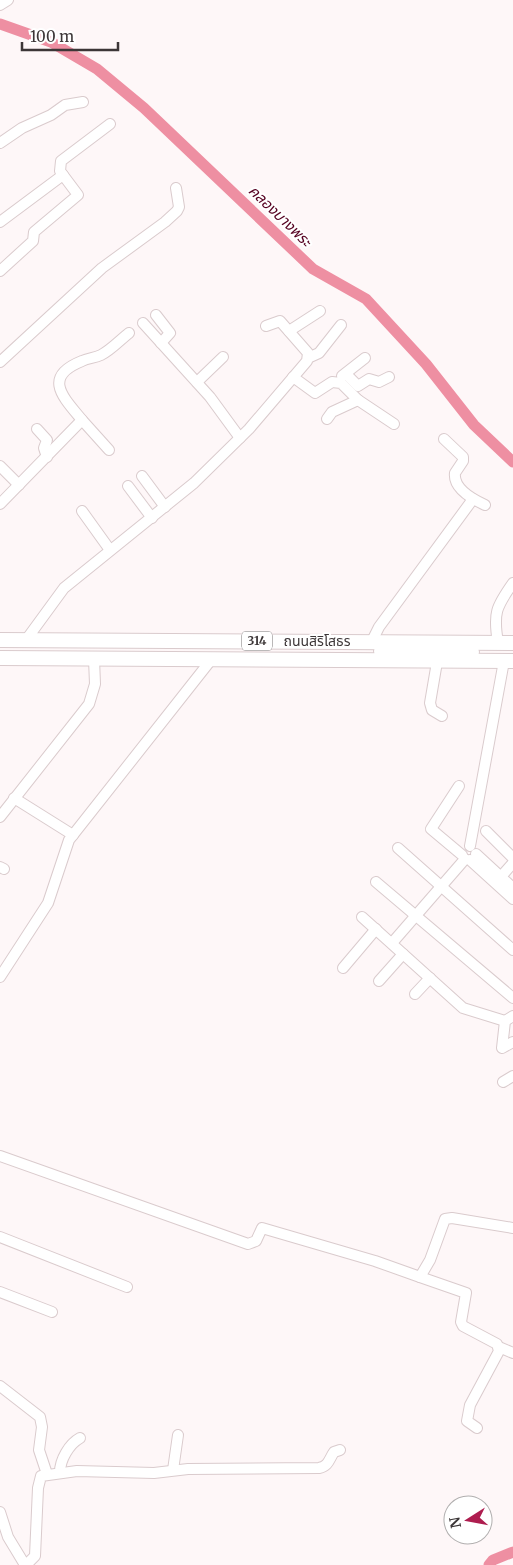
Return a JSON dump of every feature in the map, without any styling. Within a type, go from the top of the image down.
[{"type":"highway","name":"ถนนสิริโสธร","points":[[0,640],[372,641],[494,647],[513,643]]},
{"type":"highway","points":[[282,660],[378,651],[494,647],[510,658]]},
{"type":"highway","name":"ถนนสิริโสธร","points":[[0,658],[437,662],[510,658]]},
{"type":"street","points":[[0,6],[8,0]]},
{"type":"street","points":[[0,143],[22,128],[50,115],[65,105],[82,102]]},
{"type":"street","points":[[0,271],[33,241],[34,232],[78,195],[58,169],[60,161],[110,124]]},
{"type":"street","points":[[0,222],[63,175]]},
{"type":"street","points":[[0,362],[102,268],[177,211],[179,207],[176,188]]},
{"type":"street","points":[[289,331],[320,311]]},
{"type":"street","points":[[156,315],[170,333],[161,343]]},
{"type":"street","points":[[266,326],[278,321],[308,352],[308,358]]},
{"type":"street","points":[[143,323],[197,382],[240,438]]},
{"type":"street","points":[[26,640],[64,588],[194,483],[240,438],[308,358],[319,353],[341,325]]},
{"type":"street","points":[[109,450],[62,396],[58,386],[59,378],[71,366],[102,355],[129,334]]},
{"type":"street","points":[[197,382],[223,357]]},
{"type":"street","points":[[293,377],[315,393],[335,382],[365,358]]},
{"type":"street","points":[[346,374],[358,386],[369,379],[379,382],[389,377]]},
{"type":"street","points":[[335,382],[341,383],[358,400],[394,424]]},
{"type":"street","points":[[328,419],[332,412],[358,400]]},
{"type":"street","points":[[0,504],[82,420]]},
{"type":"street","points":[[37,428],[46,440],[44,448],[47,456]]},
{"type":"street","points":[[444,439],[463,456],[463,461],[454,476],[463,491],[473,500],[485,504]]},
{"type":"street","points":[[0,466],[19,485]]},
{"type":"street","points":[[142,476],[166,507]]},
{"type":"street","points":[[128,486],[152,518]]},
{"type":"street","points":[[372,641],[379,628],[473,500]]},
{"type":"street","points":[[82,511],[110,550]]},
{"type":"street","points":[[494,647],[495,612],[498,604],[513,583]]},
{"type":"street","points":[[392,943],[469,855],[510,658]]},
{"type":"street","points":[[0,817],[89,704],[95,684],[94,659]]},
{"type":"street","points":[[0,977],[48,902],[64,853],[73,835],[211,660]]},
{"type":"street","points":[[437,662],[430,704],[432,710],[442,716]]},
{"type":"street","points":[[459,786],[431,829],[469,855],[498,880],[513,899]]},
{"type":"street","points":[[14,798],[73,835]]},
{"type":"street","points":[[486,831],[513,858]]},
{"type":"street","points":[[398,848],[513,950]]},
{"type":"street","points":[[498,880],[513,862]]},
{"type":"street","points":[[498,880],[513,888]]},
{"type":"street","points":[[376,882],[513,998]]},
{"type":"street","points":[[362,916],[463,1008],[509,1018],[502,1048],[513,1042]]},
{"type":"street","points":[[342,968],[376,929]]},
{"type":"street","points":[[379,981],[403,954]]},
{"type":"street","points":[[415,994],[430,978]]},
{"type":"street","points":[[503,1082],[513,1076]]},
{"type":"street","points":[[0,1156],[248,1244],[256,1241],[262,1228],[375,1261],[466,1293],[460,1322],[463,1326],[513,1353]]},
{"type":"street","points":[[420,1277],[430,1260],[445,1219],[452,1218],[513,1228]]},
{"type":"street","points":[[0,1237],[127,1287]]},
{"type":"street","points":[[0,1292],[52,1312]]},
{"type":"street","points":[[477,1428],[467,1421],[470,1405],[499,1347]]},
{"type":"street","points":[[0,1386],[40,1417],[39,1450],[47,1474]]},
{"type":"street","points":[[174,1470],[178,1435]]},
{"type":"street","points":[[60,1472],[61,1462],[74,1441],[80,1438]]},
{"type":"street","points":[[1,1524],[26,1565],[35,1556],[38,1488],[41,1476],[77,1471],[154,1473],[174,1470],[320,1468],[325,1467],[330,1462],[334,1452],[340,1450]]},
{"type":"waterway","name":"คลองบางพระ","points":[[0,24],[51,42],[97,69],[144,108],[313,269],[366,299],[426,364],[474,425],[513,462]]},
{"type":"waterway","name":"คลองบางพระ","points":[[489,1565],[493,1560],[513,1552]]}]
